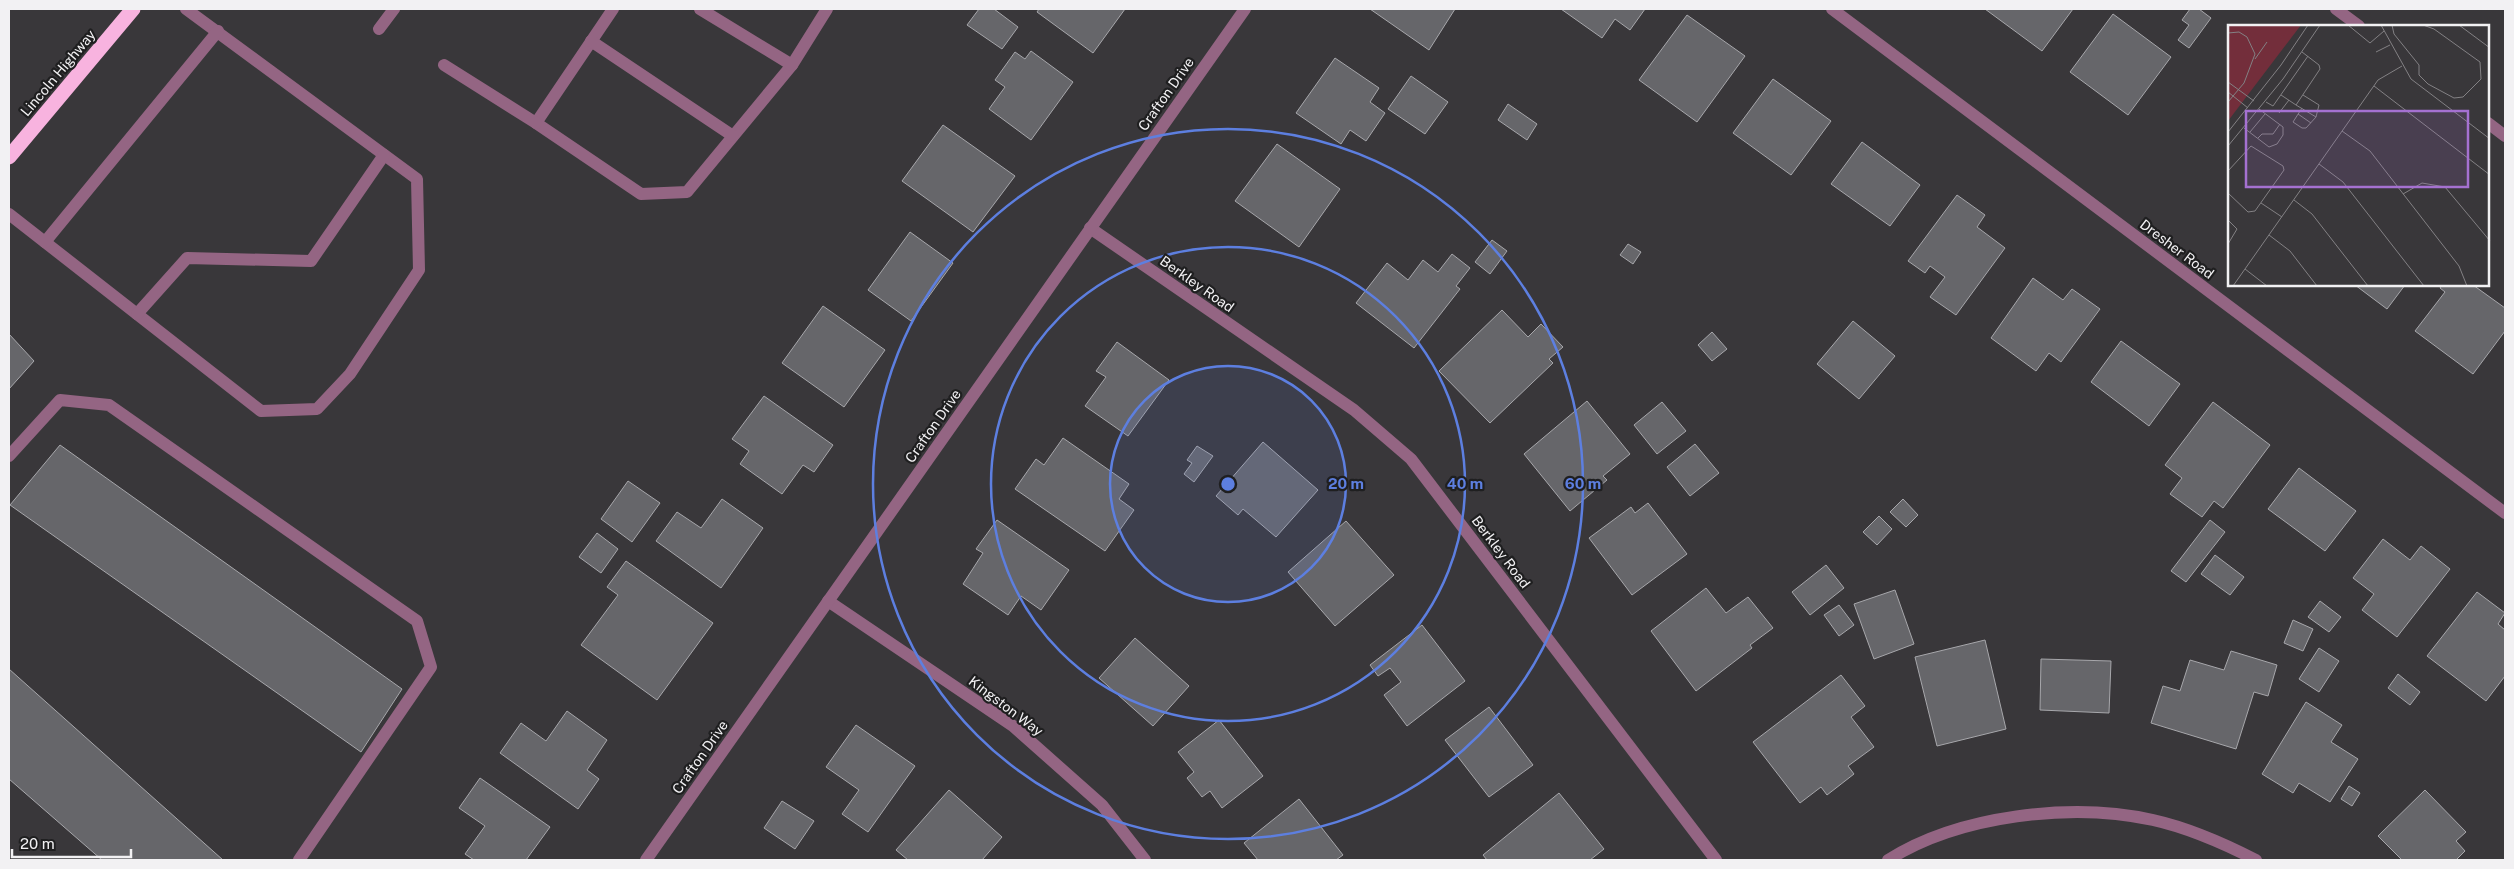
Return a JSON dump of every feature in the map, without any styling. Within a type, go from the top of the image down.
[{"type":"highway","name":"Lincoln Highway","points":[[9,157],[133,9]]},
{"type":"street","points":[[9,214],[261,411],[317,409],[350,374],[419,270],[417,179],[186,9]]},
{"type":"street","points":[[380,29],[394,9]]},
{"type":"street","points":[[536,122],[613,9]]},
{"type":"street","points":[[700,9],[792,65]]},
{"type":"street","points":[[444,65],[536,122],[640,194],[688,192],[792,65],[827,9]]},
{"type":"street","name":"Crafton Drive","points":[[646,860],[1245,9]]},
{"type":"street","name":"Dresher Road","points":[[1832,9],[2505,513]]},
{"type":"street","points":[[2336,9],[2358,25]]},
{"type":"street","points":[[45,242],[218,31]]},
{"type":"street","points":[[591,41],[734,136]]},
{"type":"street","points":[[2489,124],[2505,136]]},
{"type":"street","points":[[137,314],[187,258],[311,261],[384,155]]},
{"type":"street","name":"Berkley Road","points":[[1090,228],[1354,410],[1411,459],[1716,860]]},
{"type":"street","points":[[9,456],[60,400],[109,405],[417,621],[432,667],[299,860]]},
{"type":"street","name":"Kingston Way","points":[[828,601],[1013,726],[1102,805],[1145,860]]},
{"type":"street","points":[[1888,860],[1901,852],[1946,833],[2001,818],[2096,811],[2154,820],[2203,835],[2256,860]]},
{"type":"building","points":[[979,9],[994,9],[1018,27],[1002,49],[967,25]]},
{"type":"building","points":[[1039,9],[1125,9],[1093,53],[1037,12]]},
{"type":"building","points":[[1370,9],[1455,9],[1429,50]]},
{"type":"building","points":[[1561,9],[1645,9],[1630,30],[1615,19],[1602,38]]},
{"type":"building","points":[[1985,9],[2073,9],[2042,51]]},
{"type":"building","points":[[2190,9],[2199,9],[2211,18],[2189,48],[2178,40],[2189,25],[2182,20]]},
{"type":"building","points":[[2113,14],[2171,57],[2128,115],[2070,72]]},
{"type":"building","points":[[1687,15],[1745,56],[1697,122],[1639,80]]},
{"type":"building","points":[[1031,51],[1073,82],[1031,140],[989,109],[1005,87],[995,80],[1015,52],[1025,59]]},
{"type":"building","points":[[1335,58],[1379,88],[1370,102],[1385,113],[1366,141],[1350,130],[1341,144],[1296,113]]},
{"type":"building","points":[[1411,76],[1448,102],[1425,134],[1388,109]]},
{"type":"building","points":[[1773,79],[1831,121],[1791,175],[1733,133]]},
{"type":"building","points":[[1508,104],[1537,124],[1527,140],[1498,120]]},
{"type":"building","points":[[943,125],[1015,176],[973,232],[902,181]]},
{"type":"building","points":[[1862,142],[1920,185],[1890,226],[1831,184]]},
{"type":"building","points":[[1277,144],[1340,189],[1299,247],[1235,201]]},
{"type":"building","points":[[1957,195],[1985,215],[1977,227],[2005,248],[1956,315],[1930,297],[1945,277],[1930,266],[1925,273],[1908,261]]},
{"type":"building","points":[[910,232],[953,263],[911,321],[868,290]]},
{"type":"building","points":[[1492,240],[1507,251],[1490,274],[1475,262]]},
{"type":"building","points":[[1628,244],[1641,252],[1633,264],[1620,255]]},
{"type":"building","points":[[1452,254],[1470,268],[1456,286],[1460,289],[1414,348],[1356,303],[1387,263],[1408,280],[1423,260],[1438,272]]},
{"type":"building","points":[[2033,278],[2063,300],[2072,289],[2100,309],[2061,362],[2049,353],[2036,371],[1991,338]]},
{"type":"building","points":[[2356,286],[2404,286],[2387,309]]},
{"type":"building","points":[[2441,286],[2474,286],[2505,308],[2505,331],[2473,374],[2415,331],[2445,292],[2440,288]]},
{"type":"building","points":[[823,306],[885,350],[844,407],[782,363]]},
{"type":"building","points":[[1502,310],[1528,337],[1541,324],[1563,347],[1549,359],[1553,363],[1490,423],[1439,371]]},
{"type":"building","points":[[1853,321],[1895,356],[1859,399],[1817,364]]},
{"type":"building","points":[[1712,332],[1727,349],[1712,361],[1698,345]]},
{"type":"building","points":[[9,334],[34,361],[9,389]]},
{"type":"building","points":[[2121,341],[2180,384],[2149,426],[2091,382]]},
{"type":"building","points":[[1117,342],[1169,380],[1128,436],[1085,406],[1106,377],[1096,371]]},
{"type":"building","points":[[764,396],[833,445],[814,472],[803,465],[782,494],[740,464],[749,451],[732,439]]},
{"type":"building","points":[[1587,401],[1630,454],[1603,476],[1607,480],[1570,511],[1524,454]]},
{"type":"building","points":[[1662,402],[1686,431],[1657,454],[1634,425]]},
{"type":"building","points":[[2213,402],[2270,445],[2223,508],[2214,501],[2202,517],[2170,494],[2182,478],[2165,465]]},
{"type":"building","points":[[1063,438],[1129,484],[1119,499],[1134,510],[1105,551],[1015,489],[1036,459],[1044,465]]},
{"type":"building","points":[[1263,442],[1318,490],[1276,537],[1243,509],[1238,515],[1216,496]]},
{"type":"building","points":[[1695,444],[1719,473],[1690,496],[1667,467]]},
{"type":"building","points":[[60,445],[402,689],[361,752],[10,505]]},
{"type":"building","points":[[1197,446],[1213,456],[1194,482],[1184,474],[1192,463],[1187,460]]},
{"type":"building","points":[[2299,468],[2356,511],[2325,551],[2268,509]]},
{"type":"building","points":[[628,481],[660,503],[632,542],[601,519]]},
{"type":"building","points":[[722,499],[763,528],[721,588],[656,541],[677,512],[701,528]]},
{"type":"building","points":[[1903,499],[1918,515],[1906,527],[1890,512]]},
{"type":"building","points":[[1648,503],[1687,554],[1632,595],[1589,538],[1631,507],[1635,513]]},
{"type":"building","points":[[1879,516],[1892,529],[1877,545],[1863,532]]},
{"type":"building","points":[[997,520],[1069,570],[1041,610],[1021,596],[1008,615],[963,584],[983,553],[976,549]]},
{"type":"building","points":[[2210,520],[2225,532],[2186,582],[2171,571]]},
{"type":"building","points":[[1346,521],[1394,575],[1335,626],[1288,572]]},
{"type":"building","points":[[597,533],[618,549],[601,573],[579,557]]},
{"type":"building","points":[[2383,539],[2410,560],[2421,546],[2450,569],[2397,637],[2362,610],[2374,594],[2353,578]]},
{"type":"building","points":[[2215,555],[2244,577],[2230,595],[2201,574]]},
{"type":"building","points":[[626,561],[713,623],[657,700],[581,645],[618,595],[607,587]]},
{"type":"building","points":[[1826,565],[1844,588],[1810,615],[1792,592]]},
{"type":"building","points":[[1706,588],[1726,613],[1748,597],[1773,628],[1750,645],[1752,648],[1696,691],[1651,631]]},
{"type":"building","points":[[1895,590],[1914,644],[1874,659],[1854,604]]},
{"type":"building","points":[[2477,592],[2505,613],[2498,624],[2505,630],[2505,676],[2486,701],[2427,656]]},
{"type":"building","points":[[2320,601],[2341,617],[2329,632],[2308,617]]},
{"type":"building","points":[[1839,605],[1854,625],[1839,636],[1824,615]]},
{"type":"building","points":[[2293,620],[2313,629],[2303,651],[2284,643]]},
{"type":"building","points":[[1422,625],[1465,681],[1407,726],[1384,695],[1401,682],[1390,668],[1378,676],[1370,665]]},
{"type":"building","points":[[1135,638],[1189,686],[1153,726],[1099,678]]},
{"type":"building","points":[[1985,640],[2006,729],[1937,746],[1915,657]]},
{"type":"building","points":[[2319,648],[2339,661],[2319,692],[2299,679]]},
{"type":"building","points":[[2231,651],[2277,665],[2268,696],[2254,692],[2236,749],[2151,723],[2163,686],[2180,691],[2190,660],[2224,670]]},
{"type":"building","points":[[2041,659],[2111,661],[2109,713],[2040,710]]},
{"type":"building","points":[[9,669],[223,860],[102,860],[9,779]]},
{"type":"building","points":[[2398,674],[2420,692],[2410,705],[2388,688]]},
{"type":"building","points":[[1841,675],[1865,706],[1851,717],[1874,747],[1848,766],[1854,774],[1827,795],[1821,787],[1800,803],[1753,742]]},
{"type":"building","points":[[2306,702],[2342,725],[2331,742],[2358,759],[2330,802],[2299,783],[2293,793],[2262,774]]},
{"type":"building","points":[[1489,707],[1533,765],[1489,797],[1445,740]]},
{"type":"building","points":[[567,711],[607,740],[587,770],[599,779],[578,809],[500,753],[521,723],[546,741]]},
{"type":"building","points":[[1219,720],[1263,776],[1222,808],[1210,791],[1202,797],[1187,778],[1194,772],[1178,752]]},
{"type":"building","points":[[856,725],[915,766],[868,832],[842,814],[859,790],[826,767]]},
{"type":"building","points":[[480,778],[550,827],[526,860],[474,860],[465,854],[485,826],[459,808]]},
{"type":"building","points":[[2349,786],[2360,793],[2352,806],[2341,799]]},
{"type":"building","points":[[949,790],[1002,837],[982,860],[908,860],[896,850]]},
{"type":"building","points":[[2425,790],[2466,832],[2456,841],[2465,851],[2456,860],[2402,860],[2378,836]]},
{"type":"building","points":[[1559,793],[1604,849],[1590,860],[1487,860],[1483,855]]},
{"type":"building","points":[[1299,799],[1343,855],[1336,860],[1258,860],[1244,843]]},
{"type":"building","points":[[782,801],[814,821],[795,849],[764,828]]}]
